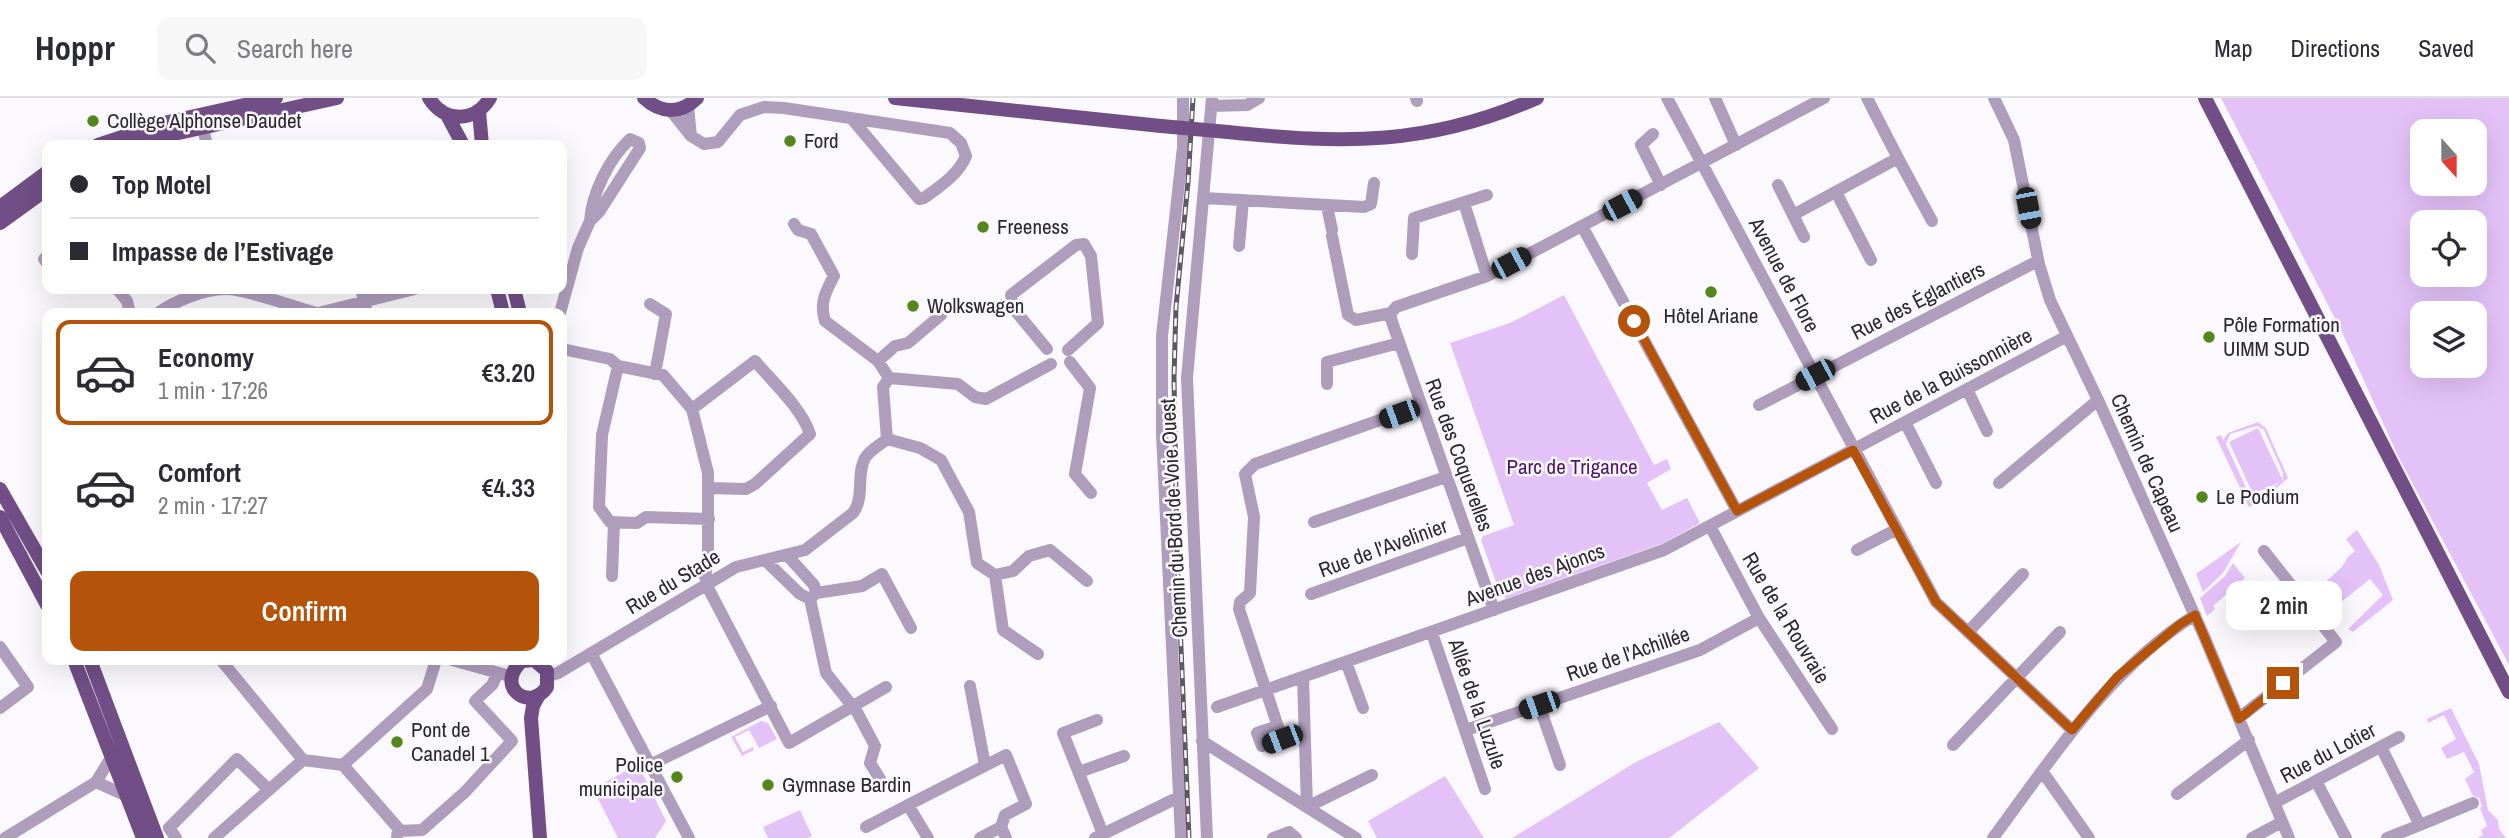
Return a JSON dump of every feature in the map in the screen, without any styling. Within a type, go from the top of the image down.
[{"type":"main road","points":[[113,140],[168,122],[276,98]]},
{"type":"main road","points":[[158,140],[337,98]]},
{"type":"main road","points":[[426,99],[447,115],[462,117],[479,111],[490,98]]},
{"type":"main road","points":[[644,98],[651,105],[671,111],[693,102]]},
{"type":"main road","points":[[895,98],[1331,141],[1401,138],[1436,131],[1492,116],[1537,98]]},
{"type":"main road","points":[[2205,98],[2509,692]]},
{"type":"main road","points":[[479,111],[482,140]]},
{"type":"main road","points":[[447,115],[460,140]]},
{"type":"main road","points":[[0,207],[42,176]]},
{"type":"main road","points":[[0,223],[42,193]]},
{"type":"main road","points":[[0,489],[42,563]]},
{"type":"main road","points":[[0,517],[5,536],[42,597]]},
{"type":"main road","points":[[76,665],[127,796],[151,834]]},
{"type":"main road","points":[[95,665],[151,834]]},
{"type":"main road","points":[[518,665],[505,674],[531,718]]},
{"type":"main road","points":[[540,838],[531,718],[533,706],[547,687],[548,676],[542,665]]},
{"type":"main road","points":[[520,696],[527,698],[539,695]]},
{"type":"street","points":[[1181,838],[1162,422],[1163,335],[1182,161],[1183,98]]},
{"type":"street","points":[[1211,102],[1247,105],[1259,98]]},
{"type":"street","name":"Avenue de Flore","points":[[1667,98],[1936,602],[2072,730]]},
{"type":"street","points":[[1715,98],[1736,145]]},
{"type":"street","points":[[1327,206],[1350,318],[1356,320],[1391,313],[1396,307],[1488,276],[1824,98]]},
{"type":"street","points":[[1867,98],[1932,221]]},
{"type":"street","name":"Chemin de Capeau","points":[[1994,98],[2014,140],[2038,261],[2050,300],[2195,615],[2289,838]]},
{"type":"street","points":[[691,136],[693,102]]},
{"type":"street","name":"Chemin du Bord de Voie Ouest","points":[[1207,838],[1187,378],[1211,102]]},
{"type":"street","points":[[671,111],[691,136],[704,144],[718,142],[740,115],[764,107],[852,119],[950,133],[961,143],[966,156],[963,164],[952,175],[924,198],[919,199],[852,119]]},
{"type":"street","points":[[203,128],[206,140]]},
{"type":"street","points":[[1653,134],[1640,145],[1661,185]]},
{"type":"street","points":[[567,287],[578,247],[590,221],[594,196],[618,152],[630,139],[636,141],[640,148],[599,212],[590,221]]},
{"type":"street","points":[[1793,215],[1898,158]]},
{"type":"street","points":[[1204,198],[1350,208],[1371,204],[1374,183]]},
{"type":"street","points":[[1778,186],[1804,237]]},
{"type":"street","points":[[1836,192],[1871,260]]},
{"type":"street","points":[[1412,254],[1414,218],[1487,195]]},
{"type":"street","points":[[1239,246],[1243,200]]},
{"type":"street","points":[[1464,203],[1488,276]]},
{"type":"street","points":[[794,224],[798,230],[811,234],[834,276],[824,295],[822,311],[825,321],[878,361],[889,378]]},
{"type":"street","points":[[1582,226],[1737,511]]},
{"type":"street","points":[[889,378],[958,384],[975,397],[986,399],[1069,356],[1098,323],[1091,257],[1084,244],[1076,244],[1011,295],[1013,308],[1047,349],[1046,358],[1051,364]]},
{"type":"street","name":"Rue des Églantiers","points":[[1759,405],[2038,261]]},
{"type":"street","points":[[166,308],[204,294]]},
{"type":"street","points":[[248,294],[299,308]]},
{"type":"street","points":[[366,308],[402,294]]},
{"type":"street","points":[[650,304],[666,314],[655,374]]},
{"type":"street","name":"Rue des Coquerelles","points":[[1391,313],[1420,406],[1494,610]]},
{"type":"street","points":[[878,361],[895,346],[908,343],[941,315]]},
{"type":"street","name":"Rue de la Buissonnière","points":[[1853,450],[2067,336]]},
{"type":"street","points":[[1327,384],[1327,362],[1399,343]]},
{"type":"street","points":[[1047,349],[1053,347],[1069,356],[1090,388],[1075,474],[1091,493]]},
{"type":"street","points":[[567,350],[610,359],[618,366],[663,375],[692,409],[708,473],[708,560],[705,577],[789,743],[887,687]]},
{"type":"street","points":[[692,409],[755,361],[798,412],[807,424],[810,434],[746,489],[709,488]]},
{"type":"street","points":[[618,366],[602,435],[598,507],[610,522],[637,523],[646,517],[709,519]]},
{"type":"street","points":[[889,378],[883,387],[887,439],[920,448],[941,460],[969,512],[977,563],[995,575],[1013,571],[1029,556],[1050,550],[1087,581]]},
{"type":"street","points":[[1967,389],[1987,431]]},
{"type":"street","points":[[1999,483],[2098,400]]},
{"type":"street","points":[[1277,726],[1239,609],[1240,602],[1250,593],[1254,517],[1245,474],[1255,464],[1420,406]]},
{"type":"street","points":[[1905,422],[1936,483]]},
{"type":"street","name":"Rue du Stade","points":[[548,676],[558,673],[736,567],[805,550],[853,513],[859,505],[863,463],[867,455],[887,439]]},
{"type":"street","name":"Avenue des Ajoncs","points":[[1217,707],[1664,550],[1853,450]]},
{"type":"street","points":[[1314,522],[1446,477]]},
{"type":"street","points":[[612,576],[614,522]]},
{"type":"street","name":"Rue de la Rouvraie","points":[[1710,526],[1759,618],[1832,729]]},
{"type":"street","points":[[1857,550],[1897,529]]},
{"type":"street","name":"Rue de l'Avelinier","points":[[1311,594],[1468,538]]},
{"type":"street","points":[[2239,719],[2336,642],[2264,551]]},
{"type":"street","points":[[787,555],[814,585],[813,596],[826,673],[852,706],[875,746],[870,763],[880,779]]},
{"type":"street","points":[[765,560],[800,594],[813,596],[862,586],[882,574],[911,628]]},
{"type":"street","points":[[1968,632],[2024,574]]},
{"type":"street","points":[[995,575],[1003,631],[1038,654]]},
{"type":"street","points":[[1993,838],[2072,730],[2117,677],[2179,625],[2195,615]]},
{"type":"street","name":"Rue de l'Achillée","points":[[1466,730],[1700,650],[1759,618]]},
{"type":"street","points":[[1953,745],[2060,632]]},
{"type":"street","name":"Allée de la Luzule","points":[[1432,633],[1486,789]]},
{"type":"street","points":[[0,647],[28,687],[0,708]]},
{"type":"street","points":[[591,653],[689,838]]},
{"type":"street","points":[[1346,662],[1363,708]]},
{"type":"street","points":[[225,665],[303,760],[343,765],[398,828],[397,835],[422,830],[465,792],[512,741],[475,701],[505,674]]},
{"type":"street","points":[[343,765],[427,689],[434,665]]},
{"type":"street","points":[[471,665],[505,674]]},
{"type":"street","points":[[1303,677],[1307,807]]},
{"type":"street","points":[[970,686],[985,765]]},
{"type":"street","points":[[1539,705],[1560,765]]},
{"type":"street","points":[[650,765],[771,706]]},
{"type":"street","points":[[1097,720],[1063,733],[1079,772],[1097,837],[1179,797]]},
{"type":"street","name":"Rue du Lotier","points":[[2274,803],[2399,737]]},
{"type":"street","points":[[2177,794],[2249,740]]},
{"type":"street","points":[[1202,741],[1356,838]]},
{"type":"street","points":[[2381,747],[2420,825]]},
{"type":"street","points":[[866,827],[1006,755],[1026,804],[1005,815],[1004,832],[980,838]]},
{"type":"street","points":[[5,838],[96,782],[112,756]]},
{"type":"street","points":[[1079,772],[1124,756]]},
{"type":"street","points":[[151,834],[172,833],[237,759],[268,790]]},
{"type":"street","points":[[214,838],[303,760]]},
{"type":"street","points":[[2042,771],[2089,838]]},
{"type":"street","points":[[1307,807],[1372,775]]},
{"type":"street","points":[[2316,781],[2346,838]]},
{"type":"street","points":[[96,782],[127,796]]},
{"type":"street","points":[[2387,838],[2473,803]]},
{"type":"street","points":[[908,805],[928,838]]},
{"type":"street","points":[[2252,838],[2282,822]]},
{"type":"street","points":[[1273,838],[1289,832],[1296,838]]},
{"type":"green space","points":[[2221,98],[2509,98],[2509,665],[2398,456],[2341,330]]},
{"type":"green space","name":"Parc de Trigance","points":[[1564,295],[1654,465],[1667,459],[1671,469],[1647,483],[1662,510],[1687,498],[1700,523],[1664,543],[1505,599],[1504,593],[1500,593],[1481,540],[1483,536],[1514,525],[1450,343],[1510,323]]},
{"type":"green space","points":[[2258,422],[2266,428],[2288,478],[2263,500],[2251,500],[2254,505],[2249,507],[2216,437],[2221,435],[2223,440],[2228,433]],"holes":[[[2257,426],[2264,430],[2283,473],[2283,481],[2258,428],[2229,442],[2253,494],[2281,482],[2257,497],[2249,494],[2226,444],[2230,434]]]},
{"type":"green space","points":[[2357,530],[2379,565],[2393,600],[2353,632],[2348,629],[2383,595],[2370,579],[2336,606],[2321,586],[2355,551],[2346,539]]},
{"type":"green space","points":[[2241,542],[2223,573],[2203,592],[2196,574]]},
{"type":"green space","points":[[2233,563],[2245,578],[2213,606],[2215,609],[2207,616],[2200,598],[2225,576]]},
{"type":"green space","points":[[2451,708],[2479,764],[2488,810],[2498,820],[2499,829],[2506,838],[2477,838],[2483,835],[2481,830],[2487,826],[2479,798],[2473,796],[2465,779],[2474,772],[2464,752],[2447,759],[2441,748],[2456,739],[2444,715],[2428,723],[2427,719]]},
{"type":"green space","points":[[761,721],[768,723],[777,739],[759,748],[749,730],[735,737],[743,752],[753,747],[754,750],[742,756],[731,737]]},
{"type":"green space","points":[[1719,722],[1759,768],[1669,838],[1512,838],[1636,762]]},
{"type":"green space","points":[[638,764],[666,821],[655,838],[618,838],[593,789]]},
{"type":"green space","points":[[1445,776],[1484,838],[1377,838],[1368,821]]},
{"type":"green space","points":[[800,810],[812,836],[768,838],[763,827]]},
{"type":"railway","points":[[1189,838],[1177,552],[1174,378],[1176,307],[1193,98]]},
{"type":"place","name":"Collège Alphonse Daudet","points":[[93,121]]},
{"type":"place","name":"Ford","points":[[790,141]]},
{"type":"place","name":"Freeness","points":[[983,227]]},
{"type":"place","name":"Hôtel Ariane","points":[[1711,292]]},
{"type":"place","name":"Wolkswagen","points":[[913,306]]},
{"type":"place","name":"Pôle Formation UIMM SUD","points":[[2209,337]]},
{"type":"place","name":"Le Podium","points":[[2202,497]]},
{"type":"place","name":"Pont de Canadel 1","points":[[397,742]]},
{"type":"place","name":"Police municipale","points":[[677,777]]},
{"type":"place","name":"Gymnase Bardin","points":[[768,785]]},
{"type":"route","points":[[1634,321],[1737,511],[1853,450],[1936,602],[2072,730],[2117,677],[2179,625],[2195,615],[2239,719],[2283,683]]}]
